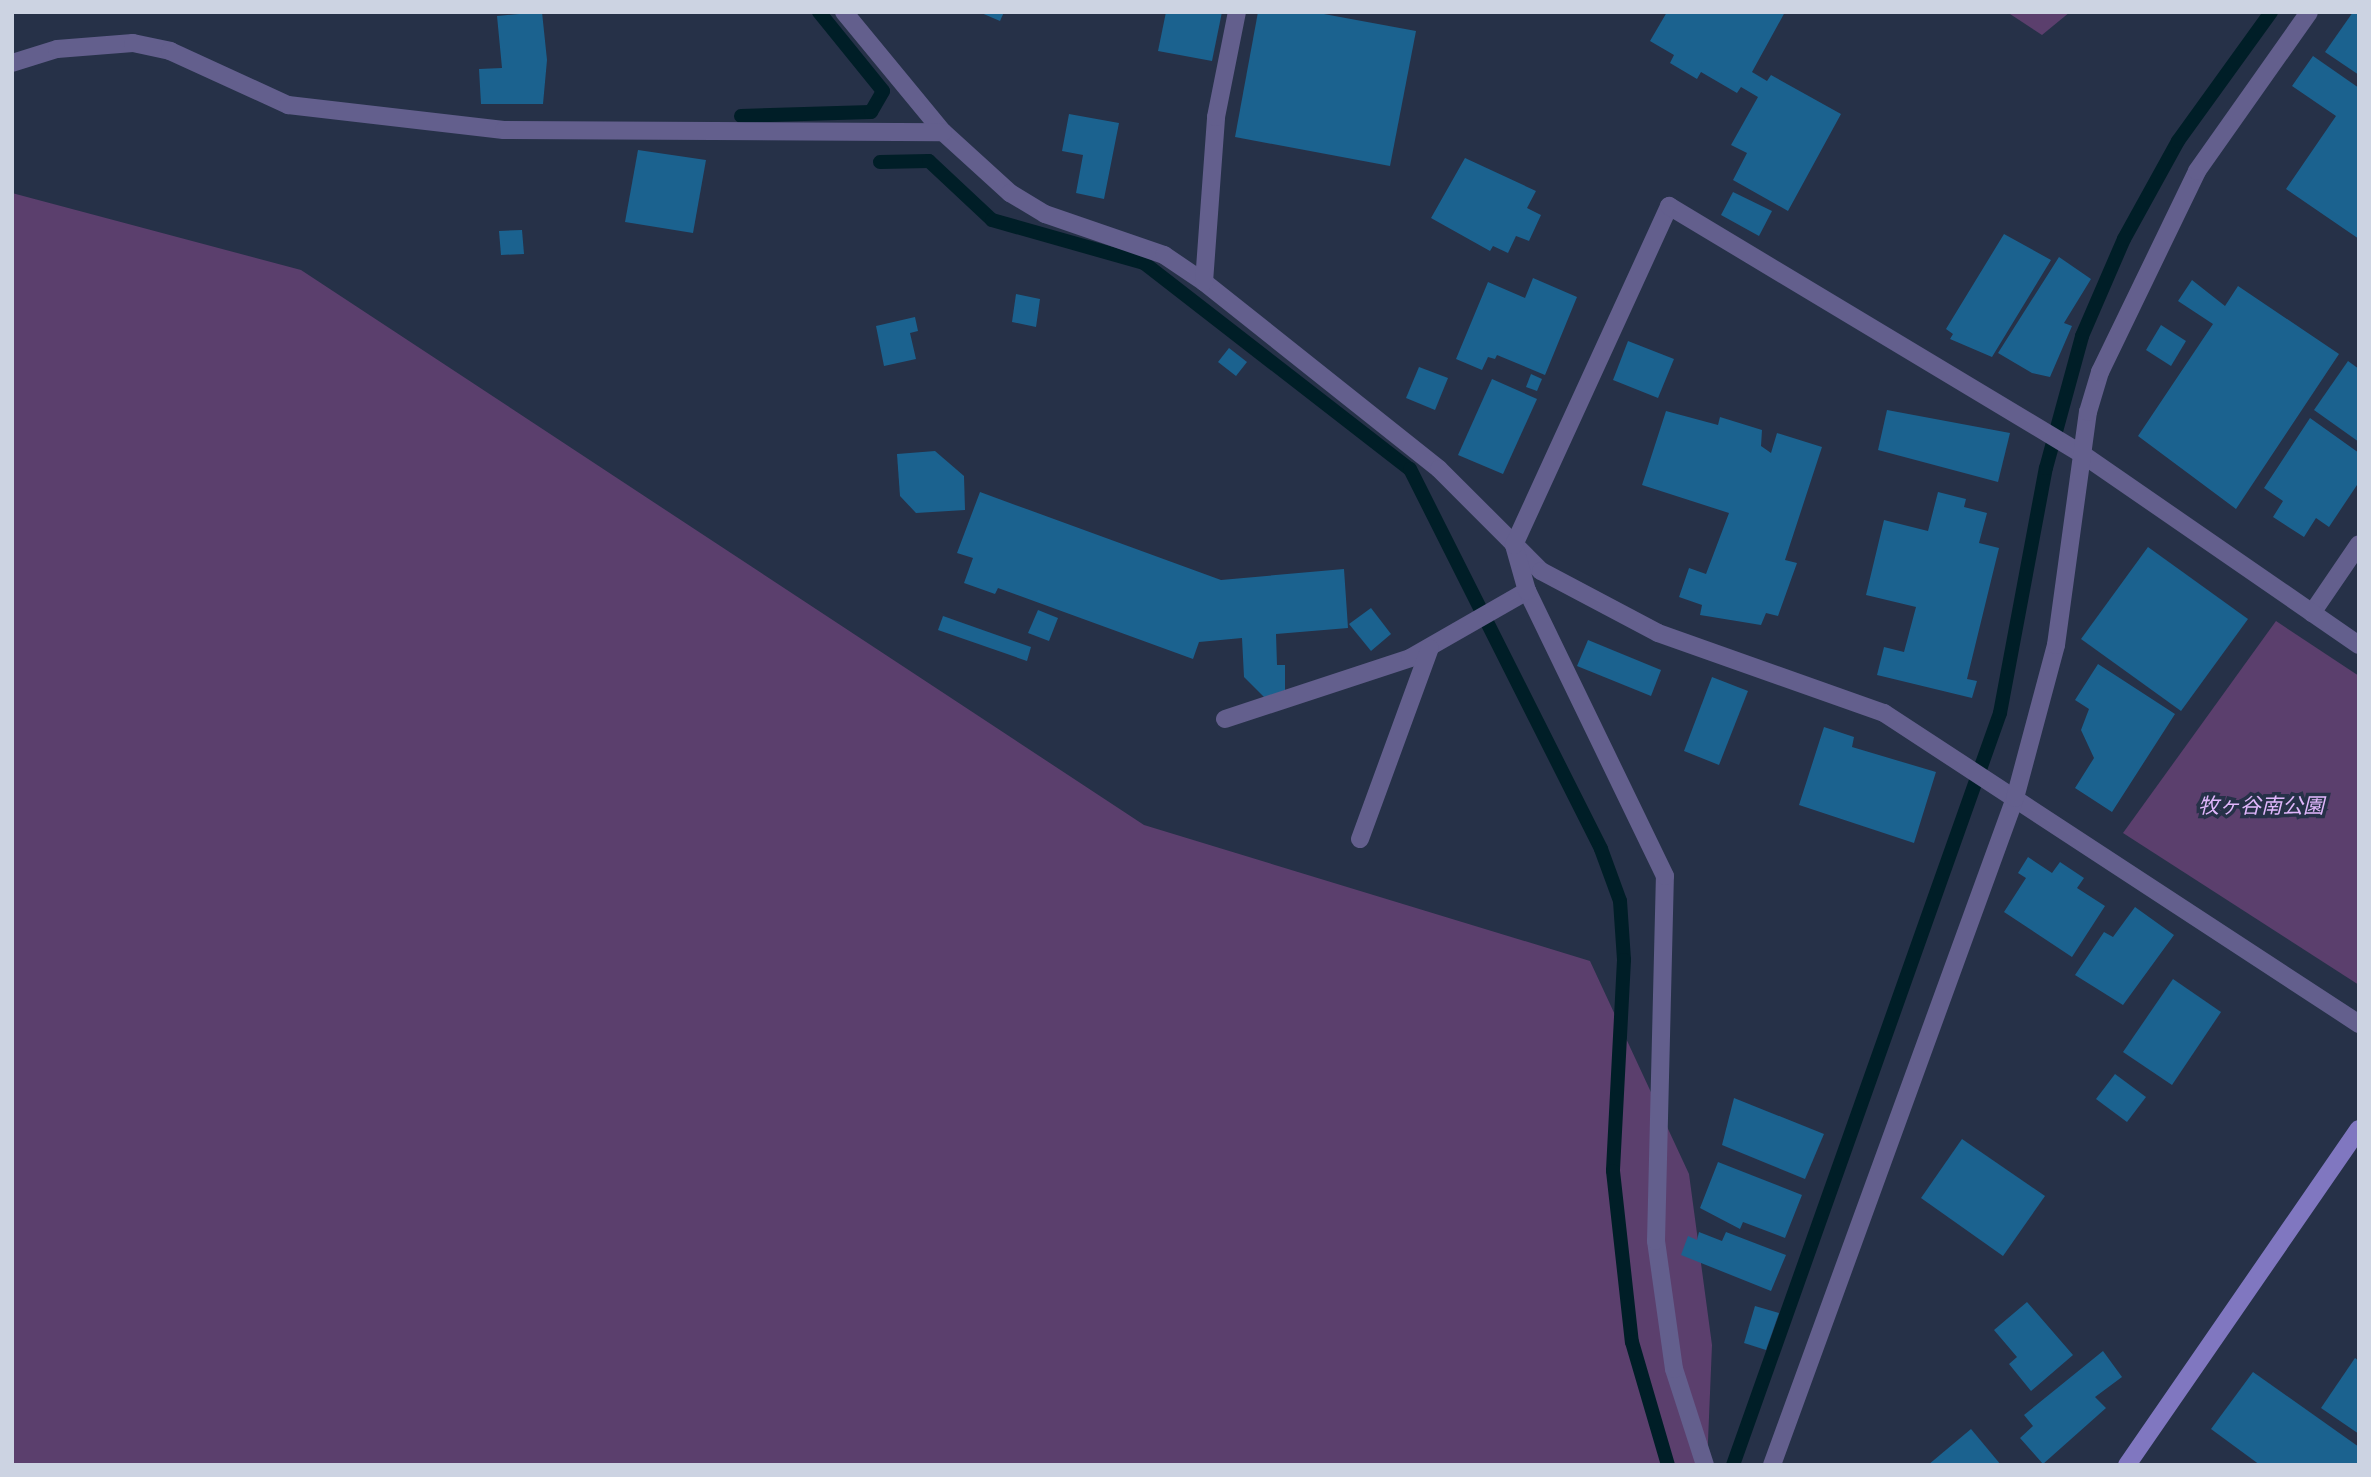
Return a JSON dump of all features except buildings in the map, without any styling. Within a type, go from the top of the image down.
[{"type":"street","points":[[844,12],[943,132],[1010,193],[1045,214],[1164,255],[1204,282],[1439,469],[1541,571],[1582,597],[1658,633],[1884,713],[2359,1024]]},
{"type":"street","points":[[1204,282],[1216,117],[1237,12]]},
{"type":"street","points":[[1772,1465],[2015,798],[2056,645],[2082,454],[2100,372],[2191,183],[2309,12]]},
{"type":"street","points":[[12,63],[57,49],[133,43],[170,51],[288,105],[504,130],[943,132]]},
{"type":"street","points":[[1705,1465],[1674,1369],[1656,1241],[1665,876],[1527,591],[1514,545],[1669,206],[2082,454],[2359,645]]},
{"type":"street","points":[[2312,613],[2359,544]]},
{"type":"street","points":[[1225,719],[1309,695],[1430,648],[1527,591]]},
{"type":"street","points":[[1360,839],[1430,648]]},
{"type":"street","points":[[2127,1465],[2359,1129]]},
{"type":"green space","points":[[2007,12],[2070,12],[2042,35]]},
{"type":"green space","points":[[12,193],[301,270],[1144,825],[1590,961],[1689,1174],[1712,1345],[1707,1465],[12,1465]]},
{"type":"green space","name":"牧ヶ谷南公園","points":[[2276,621],[2359,676],[2359,985],[2123,833]]},
{"type":"waterway","points":[[741,116],[871,112],[883,91],[819,12]]},
{"type":"waterway","points":[[1733,1465],[2000,713],[2046,468],[2082,336],[2124,239],[2178,141],[2271,12]]},
{"type":"waterway","points":[[880,162],[929,161],[992,220],[1144,263],[1410,469],[1601,849],[1620,901],[1624,960],[1613,1171],[1632,1342],[1668,1465]]}]
